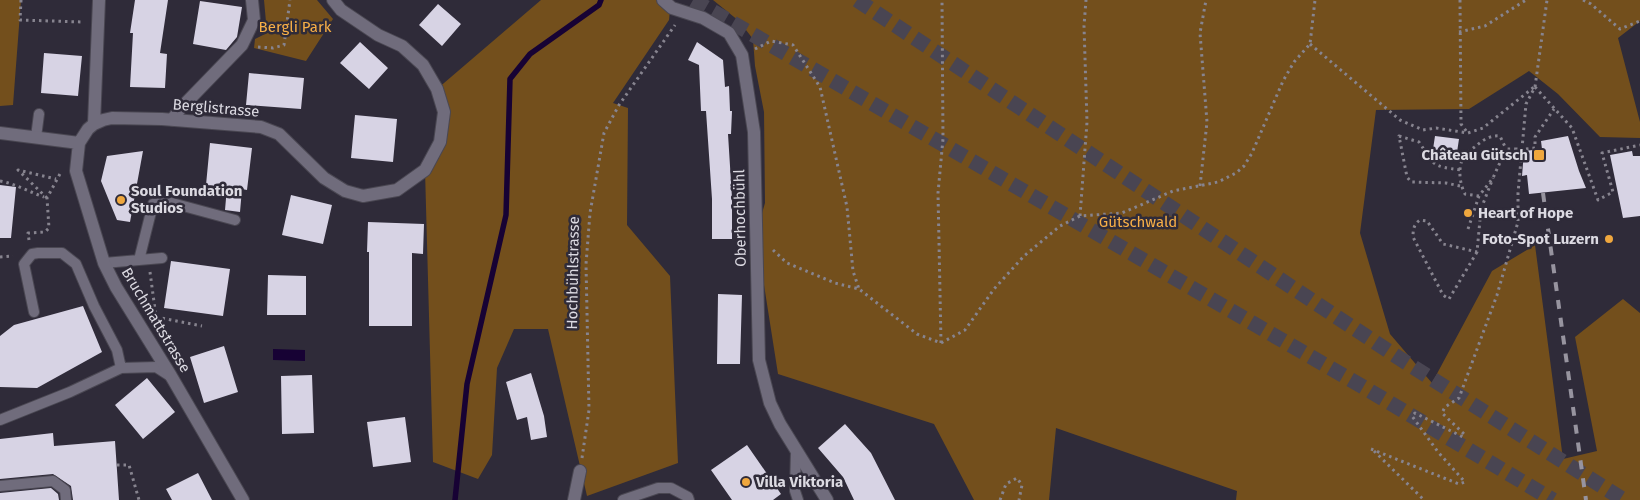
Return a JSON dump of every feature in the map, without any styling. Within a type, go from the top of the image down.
[{"type":"street","points":[[0,133],[79,143],[88,129],[94,124],[99,0]]},
{"type":"street","points":[[172,120],[242,45],[254,20],[252,0]]},
{"type":"street","name":"Berglistrasse","points":[[94,124],[112,118],[172,120],[261,128],[279,134],[324,178],[345,191],[363,196],[397,190],[425,170],[440,142],[444,112],[438,89],[423,65],[402,46],[378,35],[341,10],[332,0]]},
{"type":"street","name":"Oberhochbühl","points":[[673,7],[703,18],[729,33],[742,55],[754,132],[759,360],[770,403],[780,424],[827,500]]},
{"type":"street","name":"Bruchmattstrasse","points":[[79,143],[76,171],[104,263],[127,307],[171,376],[243,500]]},
{"type":"street","points":[[574,500],[580,471]]},
{"type":"lane","points":[[36,137],[39,114]]},
{"type":"lane","points":[[144,260],[153,204],[172,203],[235,220]]},
{"type":"lane","points":[[34,312],[24,264],[32,254],[62,253],[76,264],[94,306],[117,350],[121,368]]},
{"type":"lane","points":[[104,263],[162,258]]},
{"type":"lane","points":[[0,420],[70,392],[121,368],[156,367],[171,376]]},
{"type":"lane","points":[[796,448],[795,491],[798,500]]},
{"type":"lane","points":[[0,486],[53,481],[65,490],[66,500]]},
{"type":"lane","points":[[624,500],[658,488],[671,488],[688,497],[689,500]]},
{"type":"path","points":[[21,0],[20,20],[98,23]]},
{"type":"path","points":[[251,46],[273,48],[284,45],[290,0]]},
{"type":"path","points":[[941,343],[938,193],[943,139],[942,0]]},
{"type":"path","points":[[1080,216],[1087,122],[1084,26],[1086,0]]},
{"type":"path","points":[[1200,186],[1207,122],[1200,33],[1206,0]]},
{"type":"path","points":[[756,234],[787,263],[835,283],[859,289],[917,334],[941,343],[965,330],[994,289],[1024,256],[1060,226],[1080,216],[1122,213],[1173,191],[1218,182],[1236,173],[1244,166],[1252,153],[1283,80],[1294,62],[1310,44],[1315,0]]},
{"type":"path","points":[[1460,0],[1461,124],[1468,133]]},
{"type":"path","points":[[1459,32],[1485,26],[1526,0]]},
{"type":"path","points":[[1424,500],[1371,449],[1459,484],[1465,482],[1438,452],[1412,416],[1415,413],[1463,437],[1464,434],[1442,413],[1445,407],[1459,398],[1497,294],[1518,222],[1518,193],[1526,104],[1534,87],[1547,0]]},
{"type":"path","points":[[1583,0],[1591,4],[1620,29],[1640,22]]},
{"type":"path","name":"Hochbühlstrasse","points":[[580,471],[589,410],[586,264],[590,213],[604,133],[673,7]]},
{"type":"path","points":[[742,55],[771,41],[793,45],[820,87],[847,207],[853,271],[859,289]]},
{"type":"path","points":[[1310,44],[1400,120],[1422,130],[1436,128],[1468,133],[1483,128],[1534,87]]},
{"type":"path","points":[[1534,87],[1572,128],[1598,200],[1613,192],[1602,153],[1640,145]]},
{"type":"path","points":[[1506,149],[1535,148],[1535,137],[1554,109]]},
{"type":"path","points":[[1479,196],[1465,194],[1460,186],[1461,164],[1464,156],[1483,140],[1494,135],[1500,136],[1506,149]]},
{"type":"path","points":[[1460,186],[1446,183],[1412,182],[1407,177],[1400,136],[1419,142],[1433,163],[1438,167],[1461,170]]},
{"type":"path","points":[[1478,252],[1443,244],[1431,224],[1427,221],[1420,220],[1416,223],[1413,230],[1414,237],[1443,295],[1449,298],[1478,252],[1481,209],[1492,178],[1506,149]]},
{"type":"path","points":[[47,198],[18,170],[56,179]]},
{"type":"path","points":[[30,245],[28,233],[45,232],[49,228],[47,198],[61,171]]},
{"type":"path","points":[[1468,229],[1479,196],[1492,178]]},
{"type":"path","points":[[0,181],[15,184],[21,189],[47,198]]},
{"type":"path","points":[[144,260],[156,317],[202,326]]},
{"type":"path","points":[[117,465],[129,465],[138,500]]},
{"type":"path","points":[[1000,500],[1006,484],[1017,478],[1022,486],[1019,500]]},
{"type":"green space","points":[[0,0],[21,0],[13,105],[0,106]]},
{"type":"green space","name":"Bergli Park","points":[[264,0],[317,0],[333,19],[306,61],[254,48],[255,39],[267,33]]},
{"type":"green space","points":[[541,0],[671,0],[669,20],[613,103],[628,108],[627,225],[670,276],[678,463],[587,496],[548,329],[514,329],[497,368],[492,455],[478,479],[433,462],[425,170],[440,142],[437,89]]},
{"type":"green space","name":"Gütschwald","points":[[713,0],[1640,0],[1640,21],[1618,38],[1640,122],[1640,138],[1600,137],[1558,94],[1529,71],[1469,109],[1376,110],[1360,233],[1390,334],[1432,383],[1492,271],[1535,245],[1563,459],[1597,451],[1575,337],[1623,299],[1640,313],[1640,500],[1236,500],[1237,491],[1056,428],[1049,500],[974,500],[934,424],[778,374],[756,234],[765,203],[764,112],[755,66],[753,39],[739,21]]},
{"type":"shaded area","points":[[273,349],[305,350],[305,361],[273,360]]},
{"type":"building","points":[[135,0],[168,0],[160,53],[167,54],[165,88],[130,87],[133,33],[130,33]]},
{"type":"building","points":[[200,1],[242,7],[237,37],[226,50],[193,44]]},
{"type":"building","points":[[438,4],[461,24],[442,46],[419,25]]},
{"type":"building","points":[[360,42],[388,68],[369,89],[340,63]]},
{"type":"building","points":[[697,42],[723,60],[725,87],[729,86],[730,111],[732,111],[731,134],[728,134],[732,198],[732,239],[712,239],[712,199],[706,111],[701,111],[699,65],[688,60]]},
{"type":"building","points":[[44,53],[82,56],[78,96],[41,93]]},
{"type":"building","points":[[249,73],[304,78],[301,109],[246,105]]},
{"type":"building","points":[[355,115],[397,119],[393,162],[351,158]]},
{"type":"building","points":[[1435,136],[1459,139],[1456,159],[1432,156]]},
{"type":"building","points":[[1568,136],[1586,188],[1529,194],[1527,175],[1522,176],[1524,151],[1542,149],[1541,141]]},
{"type":"building","points":[[210,143],[252,148],[247,190],[242,189],[240,212],[225,210],[227,187],[206,185]]},
{"type":"building","name":"Soul Foundation Studios","points":[[143,151],[130,222],[117,220],[101,181],[107,156]]},
{"type":"building","points":[[1632,151],[1633,156],[1640,156],[1640,216],[1623,218],[1610,155]]},
{"type":"building","points":[[0,185],[16,187],[11,238],[0,238]]},
{"type":"building","points":[[291,195],[332,205],[323,244],[282,235]]},
{"type":"building","points":[[368,222],[424,224],[423,254],[412,253],[412,326],[369,326]]},
{"type":"building","points":[[171,261],[230,269],[223,316],[164,308]]},
{"type":"building","points":[[268,275],[306,276],[306,315],[267,315]]},
{"type":"building","points":[[718,294],[742,295],[740,364],[717,364]]},
{"type":"building","points":[[83,306],[102,352],[37,388],[0,387],[0,336],[14,325]]},
{"type":"building","points":[[224,346],[238,392],[204,403],[190,357]]},
{"type":"building","points":[[531,373],[544,416],[547,437],[531,440],[527,417],[517,420],[506,382]]},
{"type":"building","points":[[312,375],[314,433],[282,434],[281,376]]},
{"type":"building","points":[[147,378],[175,412],[143,439],[115,405]]},
{"type":"building","points":[[405,417],[411,462],[373,467],[367,422]]},
{"type":"building","points":[[845,424],[871,453],[895,500],[854,500],[843,477],[818,448]]},
{"type":"building","points":[[53,433],[54,446],[115,441],[119,500],[73,500],[71,486],[53,474],[0,479],[0,439]]},
{"type":"building","name":"Villa Viktoria","points":[[747,445],[781,494],[773,500],[732,500],[711,470]]},
{"type":"building","points":[[198,473],[212,500],[172,500],[166,489]]},
{"type":"building","points":[[51,488],[58,494],[59,500],[0,500],[0,493]]},
{"type":"waterway","points":[[455,500],[467,384],[506,215],[510,79],[530,54],[599,5],[601,0]]},
{"type":"tunnel","points":[[693,0],[1370,391],[1553,500]]},
{"type":"tunnel","points":[[857,0],[1399,358],[1624,500]]},
{"type":"railway","points":[[1543,193],[1586,500]]},
{"type":"place","name":"Château Gütsch","points":[[1539,155]]},
{"type":"place","name":"Soul Foundation Studios","points":[[121,200]]},
{"type":"place","name":"Heart of Hope","points":[[1468,213]]},
{"type":"place","name":"Foto-Spot Luzern","points":[[1609,239]]},
{"type":"place","name":"Villa Viktoria","points":[[746,482]]}]
